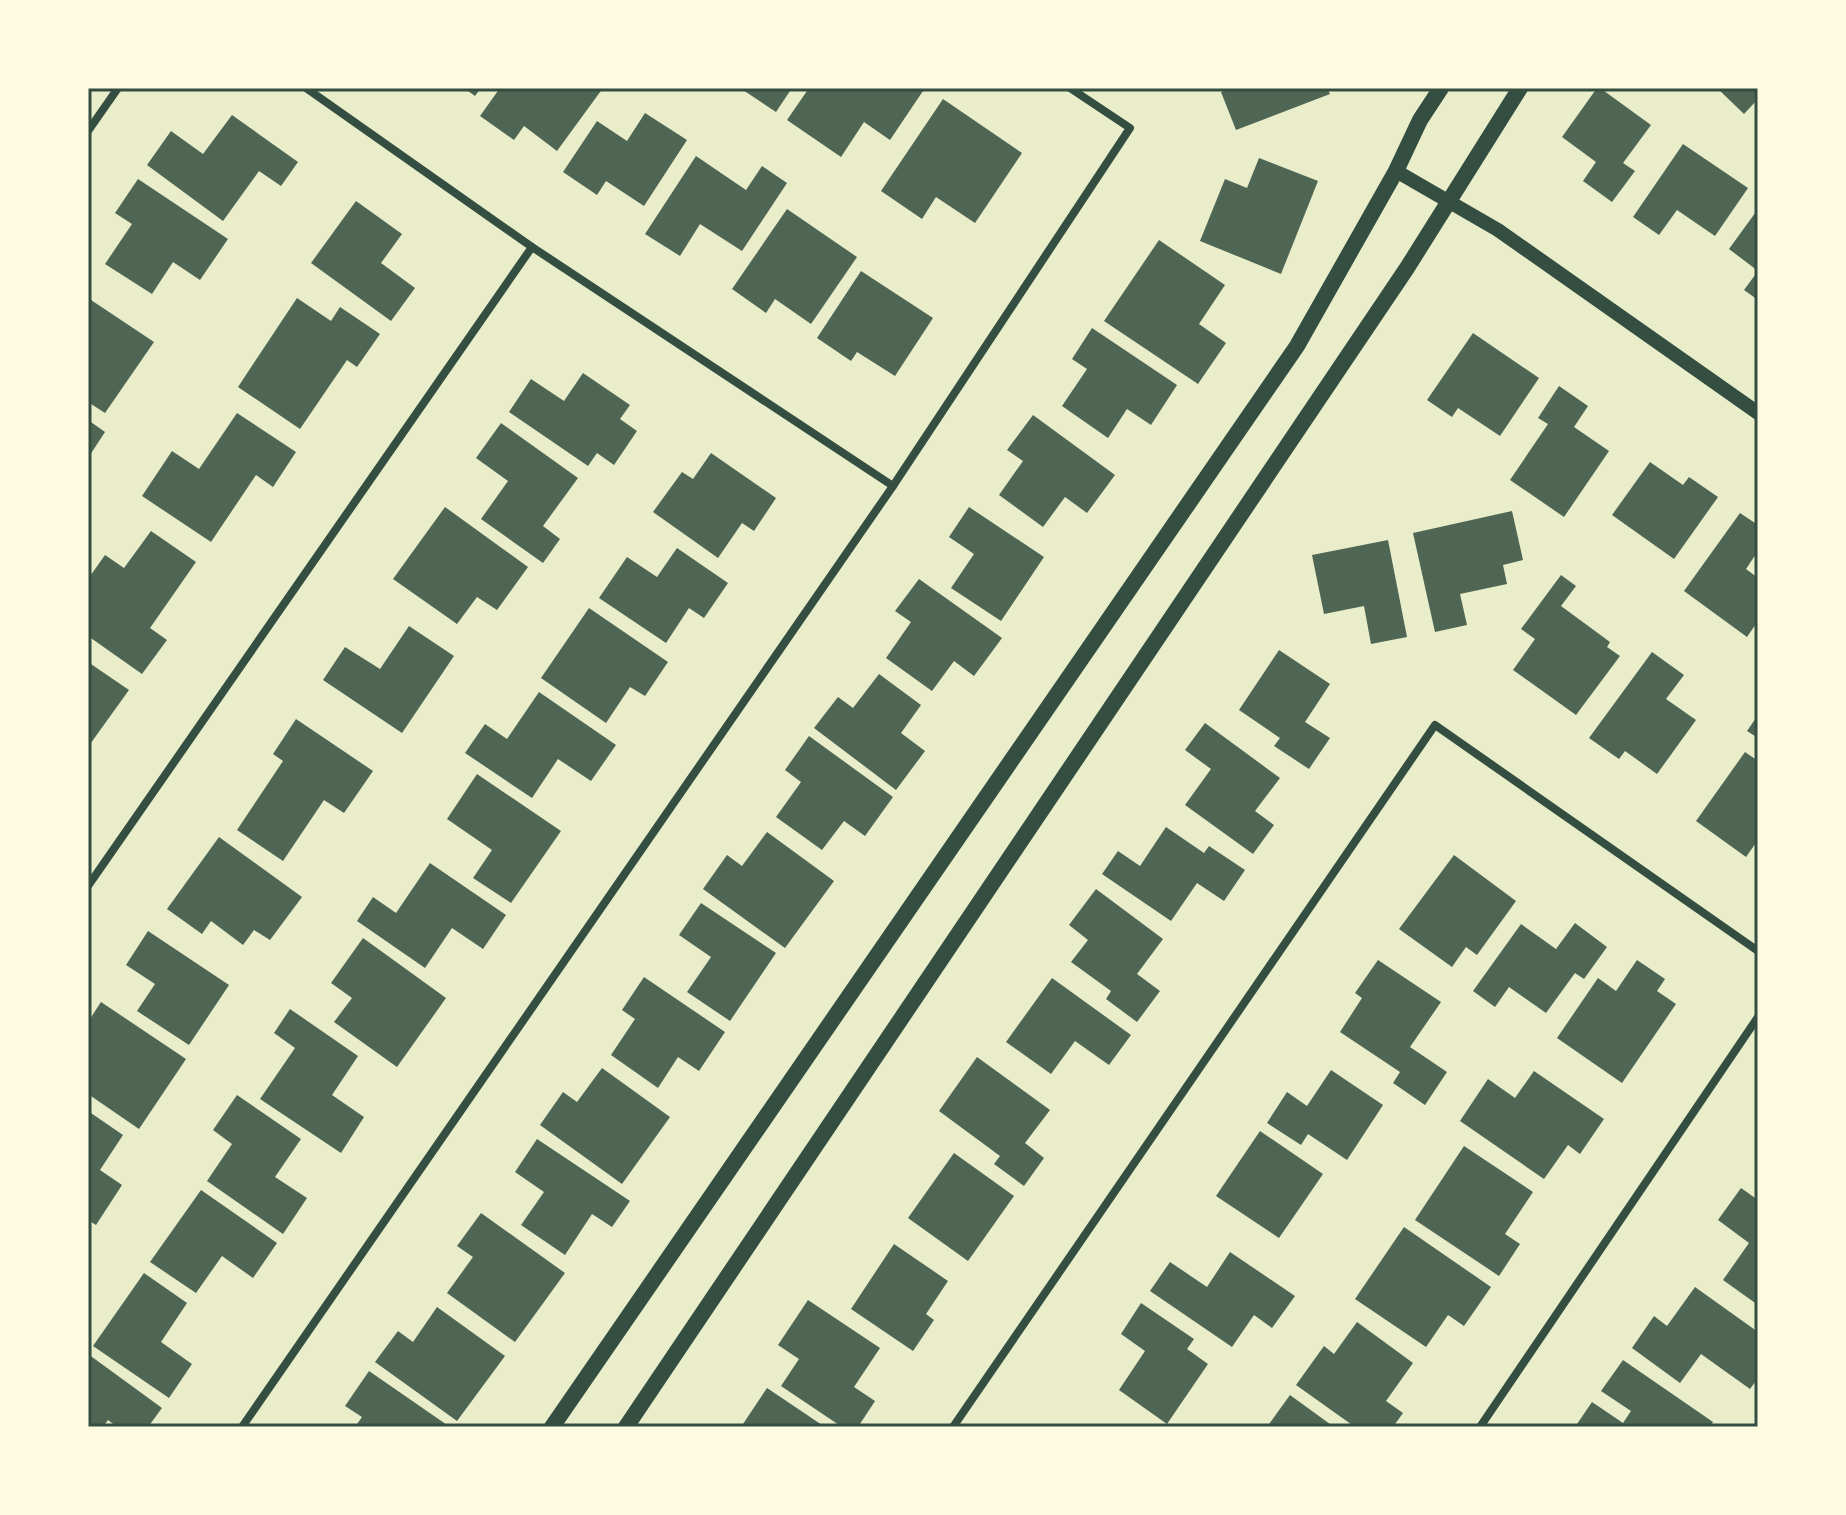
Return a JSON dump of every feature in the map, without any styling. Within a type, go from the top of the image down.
[{"type":"main road","points":[[552,1427],[1297,346],[1396,171],[1420,120],[1441,88]]},
{"type":"main road","points":[[626,1427],[1407,268],[1520,88]]},
{"type":"street","points":[[88,131],[118,88]]},
{"type":"street","points":[[306,88],[532,247],[893,486]]},
{"type":"street","points":[[242,1427],[893,486],[1130,128],[1070,88]]},
{"type":"street","points":[[1396,171],[1498,230],[1758,413]]},
{"type":"street","points":[[88,886],[532,247]]},
{"type":"street","points":[[953,1427],[1435,725],[1758,951]]},
{"type":"street","points":[[1480,1427],[1758,1017]]},
{"type":"building","points":[[464,88],[481,88],[475,96]]},
{"type":"building","points":[[500,88],[603,88],[557,151],[524,126],[514,140],[480,116]]},
{"type":"building","points":[[740,88],[792,88],[776,112]]},
{"type":"building","points":[[809,88],[925,88],[890,140],[864,122],[841,157],[787,120]]},
{"type":"building","points":[[1232,88],[1327,88],[1330,94],[1236,130],[1221,92]]},
{"type":"building","points":[[1597,88],[1651,125],[1623,163],[1635,171],[1612,202],[1583,181],[1596,162],[1562,137]]},
{"type":"building","points":[[1717,88],[1758,88],[1758,99],[1744,114]]},
{"type":"building","points":[[943,99],[1022,153],[975,223],[936,197],[922,219],[881,191]]},
{"type":"building","points":[[645,113],[687,140],[644,206],[606,181],[597,195],[563,172],[597,121],[627,141]]},
{"type":"building","points":[[232,115],[298,162],[281,186],[259,171],[223,221],[147,165],[171,131],[203,154]]},
{"type":"building","points":[[1683,144],[1748,188],[1715,236],[1677,210],[1659,235],[1633,217]]},
{"type":"building","points":[[696,156],[746,190],[762,166],[787,183],[742,251],[700,224],[680,256],[645,234]]},
{"type":"building","points":[[1259,158],[1318,181],[1281,274],[1200,241],[1225,179],[1247,188]]},
{"type":"building","points":[[138,179],[228,239],[200,280],[173,262],[152,294],[105,264],[132,224],[115,213]]},
{"type":"building","points":[[356,201],[402,234],[381,263],[415,288],[391,321],[311,263]]},
{"type":"building","points":[[787,209],[857,257],[811,324],[775,299],[766,313],[732,289]]},
{"type":"building","points":[[1758,209],[1758,271],[1729,249]]},
{"type":"building","points":[[1159,240],[1225,285],[1199,324],[1226,343],[1198,384],[1104,321]]},
{"type":"building","points":[[861,271],[933,318],[895,376],[857,352],[851,361],[817,338]]},
{"type":"building","points":[[1758,271],[1758,300],[1744,290]]},
{"type":"building","points":[[88,298],[154,342],[105,413],[88,402]]},
{"type":"building","points":[[297,298],[331,321],[340,307],[380,334],[357,367],[347,360],[300,429],[238,387]]},
{"type":"building","points":[[1092,328],[1177,385],[1151,425],[1127,409],[1108,438],[1062,406],[1087,369],[1072,359]]},
{"type":"building","points":[[1473,333],[1539,378],[1500,436],[1458,408],[1452,417],[1427,400]]},
{"type":"building","points":[[583,373],[630,405],[620,419],[637,431],[614,465],[597,453],[588,466],[509,412],[531,379],[564,401]]},
{"type":"building","points":[[1559,386],[1588,406],[1574,427],[1609,451],[1564,517],[1510,480],[1548,424],[1538,418]]},
{"type":"building","points":[[237,413],[296,452],[273,487],[256,475],[211,542],[142,496],[172,451],[199,469]]},
{"type":"building","points":[[1033,415],[1115,475],[1087,513],[1065,497],[1043,527],[999,495],[1023,461],[1007,450]]},
{"type":"building","points":[[88,420],[105,432],[88,458]]},
{"type":"building","points":[[501,423],[578,478],[543,526],[560,539],[543,563],[481,519],[508,481],[476,458]]},
{"type":"building","points":[[711,453],[776,498],[754,531],[742,523],[718,558],[653,512],[682,472],[693,479]]},
{"type":"building","points":[[1650,462],[1683,485],[1689,477],[1718,497],[1674,559],[1612,515]]},
{"type":"building","points":[[445,507],[528,567],[497,610],[477,597],[457,624],[393,579]]},
{"type":"building","points":[[969,507],[1044,557],[1001,621],[951,588],[974,554],[949,537]]},
{"type":"building","points":[[1512,511],[1523,560],[1503,565],[1507,584],[1460,594],[1467,625],[1435,632],[1413,533]]},
{"type":"building","points":[[1740,513],[1758,525],[1758,551],[1746,569],[1758,578],[1758,621],[1747,637],[1684,591]]},
{"type":"building","points":[[151,531],[196,562],[150,628],[167,640],[142,674],[88,636],[88,601],[91,597],[88,595],[88,579],[105,555],[124,568]]},
{"type":"building","points":[[1388,540],[1407,637],[1371,644],[1364,606],[1324,614],[1312,555]]},
{"type":"building","points":[[677,548],[728,583],[704,618],[689,608],[666,643],[599,598],[627,557],[657,577]]},
{"type":"building","points":[[1561,575],[1576,586],[1561,606],[1610,642],[1607,647],[1620,656],[1576,715],[1513,670],[1535,639],[1521,629]]},
{"type":"building","points":[[919,579],[1002,638],[974,676],[954,661],[932,691],[886,658],[911,622],[895,611]]},
{"type":"building","points":[[589,608],[668,662],[645,696],[630,687],[606,723],[541,678]]},
{"type":"building","points":[[409,626],[454,656],[402,733],[323,680],[345,647],[380,669]]},
{"type":"building","points":[[1279,650],[1330,684],[1305,722],[1330,738],[1309,769],[1274,746],[1280,738],[1239,710]]},
{"type":"building","points":[[1652,652],[1684,675],[1666,699],[1696,720],[1657,774],[1625,751],[1619,759],[1589,738]]},
{"type":"building","points":[[88,662],[129,690],[88,747]]},
{"type":"building","points":[[879,674],[921,705],[901,733],[925,751],[896,790],[814,728],[838,697],[853,708]]},
{"type":"building","points":[[539,692],[616,745],[591,781],[558,759],[532,798],[465,753],[485,724],[507,739]]},
{"type":"building","points":[[1758,715],[1758,738],[1747,731]]},
{"type":"building","points":[[296,719],[373,771],[344,813],[324,800],[283,861],[237,830],[283,761],[273,754]]},
{"type":"building","points":[[1205,723],[1280,778],[1255,811],[1274,825],[1253,854],[1185,805],[1211,769],[1185,750]]},
{"type":"building","points":[[809,736],[893,797],[865,836],[844,821],[822,850],[776,817],[801,782],[785,770]]},
{"type":"building","points":[[1745,752],[1758,761],[1758,840],[1746,857],[1696,821]]},
{"type":"building","points":[[477,774],[561,831],[511,903],[473,878],[492,850],[447,819]]},
{"type":"building","points":[[1166,827],[1204,853],[1209,846],[1245,870],[1224,901],[1197,883],[1171,921],[1102,874],[1118,851],[1140,866]]},
{"type":"building","points":[[767,832],[834,881],[785,948],[703,889],[727,855],[742,866]]},
{"type":"building","points":[[219,837],[302,897],[270,940],[254,930],[243,945],[211,921],[202,934],[167,909]]},
{"type":"building","points":[[1454,855],[1516,901],[1477,955],[1466,947],[1452,967],[1399,929]]},
{"type":"building","points":[[430,863],[506,915],[483,949],[452,928],[425,968],[357,921],[373,897],[396,913]]},
{"type":"building","points":[[1096,889],[1163,939],[1137,974],[1160,991],[1137,1022],[1106,999],[1111,991],[1071,962],[1088,940],[1069,925]]},
{"type":"building","points":[[701,903],[776,953],[730,1021],[687,992],[711,957],[679,935]]},
{"type":"building","points":[[1575,923],[1607,947],[1584,979],[1575,973],[1546,1013],[1509,987],[1495,1007],[1473,991],[1521,924],[1556,949]]},
{"type":"building","points":[[148,931],[229,985],[189,1045],[137,1011],[155,984],[126,965]]},
{"type":"building","points":[[363,938],[446,998],[397,1067],[334,1022],[352,998],[331,983]]},
{"type":"building","points":[[1378,960],[1441,1002],[1410,1047],[1447,1072],[1425,1105],[1393,1083],[1400,1072],[1340,1032],[1362,998],[1355,993]]},
{"type":"building","points":[[1637,960],[1665,979],[1657,991],[1676,1004],[1622,1083],[1557,1038],[1598,978],[1616,991]]},
{"type":"building","points":[[644,977],[725,1032],[699,1071],[678,1057],[658,1088],[611,1055],[635,1019],[622,1010]]},
{"type":"building","points":[[1052,978],[1131,1035],[1109,1065],[1075,1041],[1051,1074],[1006,1042]]},
{"type":"building","points":[[101,1002],[186,1059],[139,1129],[88,1094],[88,1022]]},
{"type":"building","points":[[290,1009],[358,1056],[332,1095],[364,1117],[341,1153],[260,1099],[295,1048],[274,1033]]},
{"type":"building","points":[[977,1057],[1050,1110],[1025,1143],[1044,1158],[1024,1186],[994,1164],[1000,1156],[939,1111]]},
{"type":"building","points":[[602,1068],[670,1117],[622,1184],[540,1125],[563,1092],[577,1102]]},
{"type":"building","points":[[1331,1070],[1383,1105],[1347,1160],[1308,1134],[1301,1145],[1267,1123],[1287,1092],[1307,1106]]},
{"type":"building","points":[[1534,1071],[1604,1119],[1580,1154],[1568,1145],[1544,1179],[1460,1121],[1488,1079],[1515,1098]]},
{"type":"building","points":[[237,1095],[301,1139],[275,1177],[307,1198],[283,1234],[207,1181],[232,1144],[213,1130]]},
{"type":"building","points":[[88,1111],[123,1135],[100,1170],[122,1185],[96,1225],[88,1220]]},
{"type":"building","points":[[1260,1131],[1323,1174],[1279,1238],[1216,1196]]},
{"type":"building","points":[[537,1139],[630,1201],[612,1227],[592,1214],[565,1255],[521,1225],[544,1192],[515,1172]]},
{"type":"building","points":[[1464,1146],[1533,1192],[1505,1234],[1520,1244],[1499,1276],[1415,1220]]},
{"type":"building","points":[[954,1153],[1014,1196],[968,1261],[908,1218]]},
{"type":"building","points":[[1741,1188],[1758,1200],[1758,1305],[1723,1280],[1749,1243],[1718,1220]]},
{"type":"building","points":[[201,1190],[277,1243],[253,1278],[222,1256],[196,1293],[150,1262]]},
{"type":"building","points":[[481,1213],[565,1273],[515,1342],[447,1293],[473,1257],[457,1246]]},
{"type":"building","points":[[1404,1227],[1491,1287],[1464,1326],[1448,1315],[1426,1347],[1355,1299]]},
{"type":"building","points":[[894,1244],[948,1281],[926,1314],[934,1320],[913,1351],[851,1309]]},
{"type":"building","points":[[1230,1252],[1295,1296],[1272,1328],[1254,1315],[1232,1347],[1150,1291],[1170,1262],[1207,1287]]},
{"type":"building","points":[[144,1273],[187,1303],[161,1342],[192,1364],[169,1398],[93,1346]]},
{"type":"building","points":[[1695,1287],[1758,1332],[1758,1378],[1750,1389],[1701,1354],[1680,1383],[1632,1348],[1654,1316],[1667,1326]]},
{"type":"building","points":[[808,1300],[880,1348],[854,1387],[875,1401],[858,1427],[842,1427],[781,1386],[799,1359],[778,1345]]},
{"type":"building","points":[[1141,1303],[1194,1339],[1187,1349],[1208,1364],[1167,1424],[1119,1390],[1145,1351],[1121,1334]]},
{"type":"building","points":[[437,1307],[505,1356],[457,1421],[375,1362],[398,1331],[413,1342]]},
{"type":"building","points":[[1357,1322],[1413,1363],[1386,1401],[1403,1413],[1393,1427],[1355,1427],[1296,1385],[1324,1346],[1334,1354]]},
{"type":"building","points":[[88,1354],[162,1408],[148,1427],[117,1427],[108,1420],[103,1427],[88,1427]]},
{"type":"building","points":[[1623,1360],[1713,1422],[1710,1427],[1575,1427],[1592,1402],[1623,1423],[1631,1411],[1601,1391]]},
{"type":"building","points":[[369,1371],[450,1427],[355,1427],[362,1417],[345,1406]]},
{"type":"building","points":[[767,1388],[825,1427],[741,1427]]},
{"type":"building","points":[[1290,1395],[1334,1427],[1267,1427]]}]
